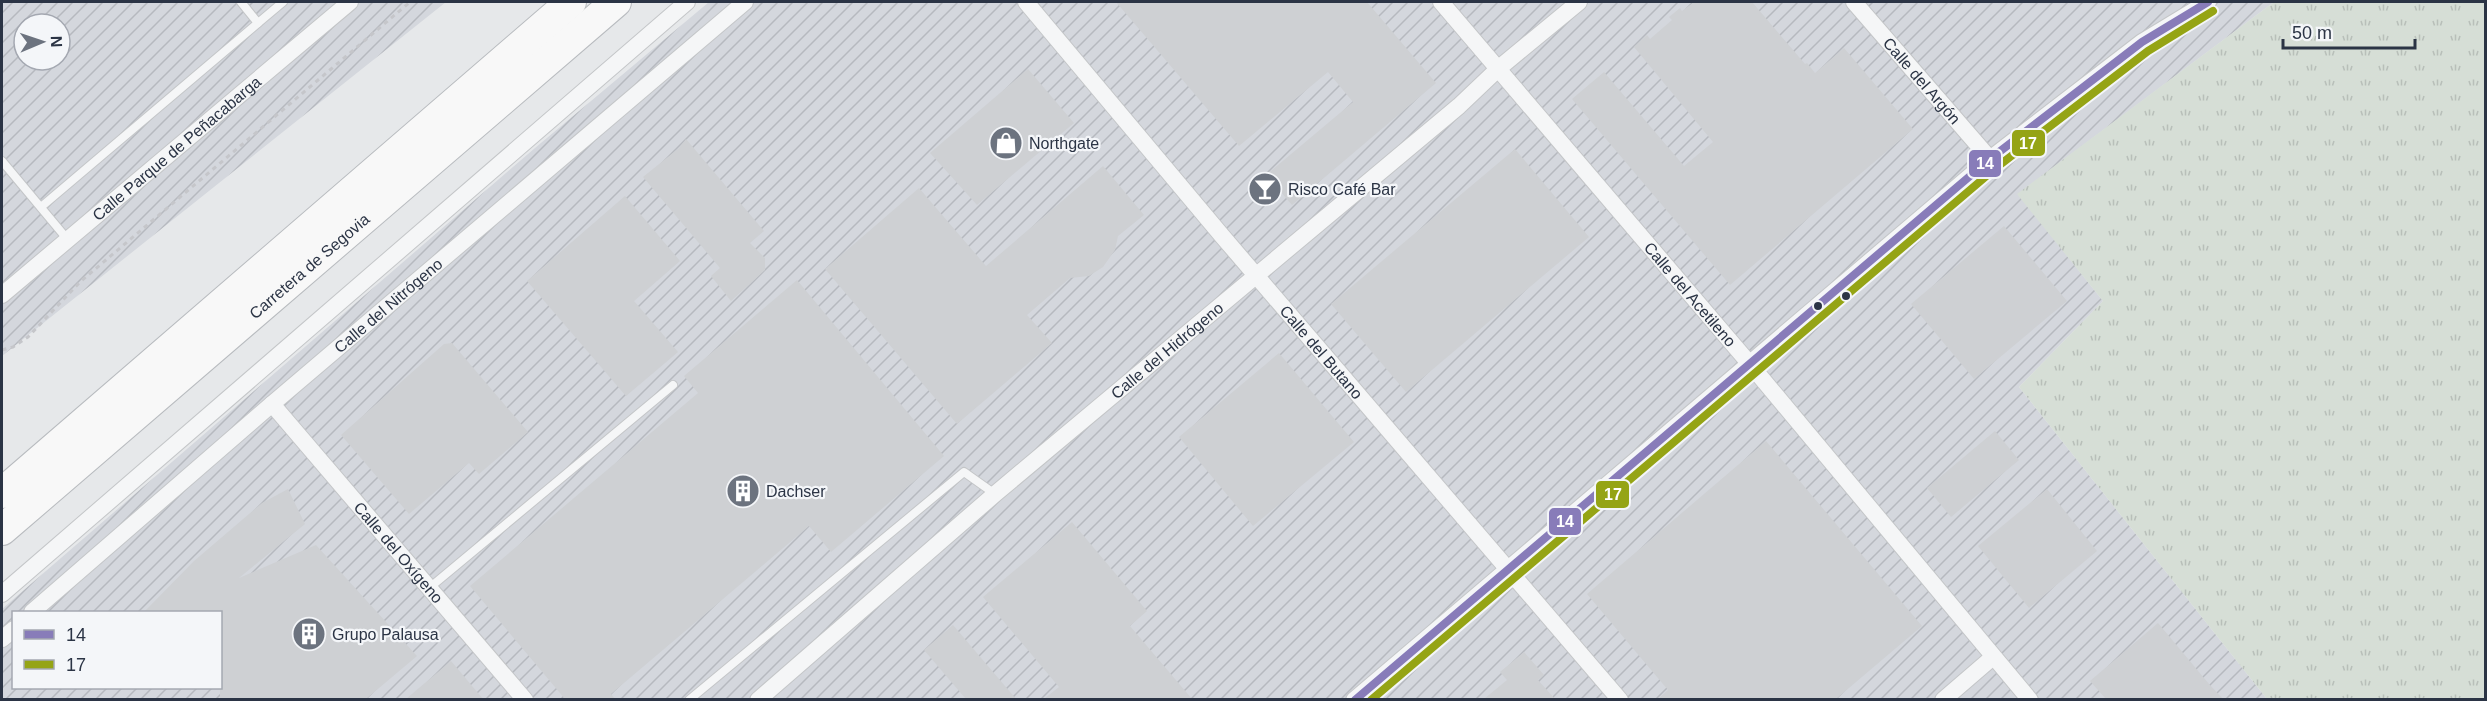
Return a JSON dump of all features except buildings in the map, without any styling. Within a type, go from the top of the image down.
[{"type":"highway","name":"Carretera de Segovia","points":[[8,487],[571,2]]},
{"type":"highway","name":"Carretera de Segovia","points":[[2,530],[616,2]]},
{"type":"highway","points":[[2,546],[105,441]]},
{"type":"street","name":"Calle Parque de Peñacabarga","points":[[2,295],[350,2]]},
{"type":"street","points":[[2,594],[687,2]]},
{"type":"street","name":"Calle del Nitrógeno","points":[[33,611],[272,404],[745,2]]},
{"type":"street","name":"Calle del Butano","points":[[1026,2],[1257,276],[1620,699]]},
{"type":"street","name":"Calle del Acetileno","points":[[1441,2],[1749,363],[2030,699]]},
{"type":"street","name":"Calle del Hidrógeno","points":[[758,699],[995,494],[1257,276],[1449,114],[1498,68],[1579,2]]},
{"type":"street","name":"Calle del Argón","points":[[1854,2],[1990,159]]},
{"type":"street","points":[[1354,699],[1990,159],[2142,42],[2208,2]]},
{"type":"street","name":"Calle del Oxígeno","points":[[272,404],[428,589],[525,699]]},
{"type":"street","points":[[1943,699],[1994,657]]},
{"type":"lane","points":[[241,2],[258,23]]},
{"type":"lane","points":[[41,207],[283,2]]},
{"type":"lane","points":[[2,161],[68,240]]},
{"type":"lane","points":[[428,589],[673,385]]},
{"type":"lane","points":[[689,699],[964,472],[995,494]]},
{"type":"path","points":[[2,350],[13,347],[28,338],[80,282],[410,2]]},
{"type":"shaded area","points":[[2,2],[446,2],[2,356]]},
{"type":"shaded area","points":[[709,2],[2274,2],[2018,194],[2103,301],[2019,387],[2267,699],[2,700],[2,609],[535,148]]},
{"type":"green space","points":[[2274,2],[2485,2],[2485,699],[2267,699],[2019,387],[2103,301],[2017,194]]},
{"type":"transit line","name":"14","points":[[1355,700],[1990,159],[2142,42],[2208,2]]},
{"type":"transit line","name":"17","points":[[1371,700],[1997,167],[2148,51],[2213,11]]},
{"type":"place","name":"Northgate","points":[[1006,143]]},
{"type":"place","name":"Risco Café Bar","points":[[1265,189]]},
{"type":"place","name":"Dachser","points":[[743,491]]},
{"type":"place","name":"Grupo Palausa","points":[[309,634]]}]
